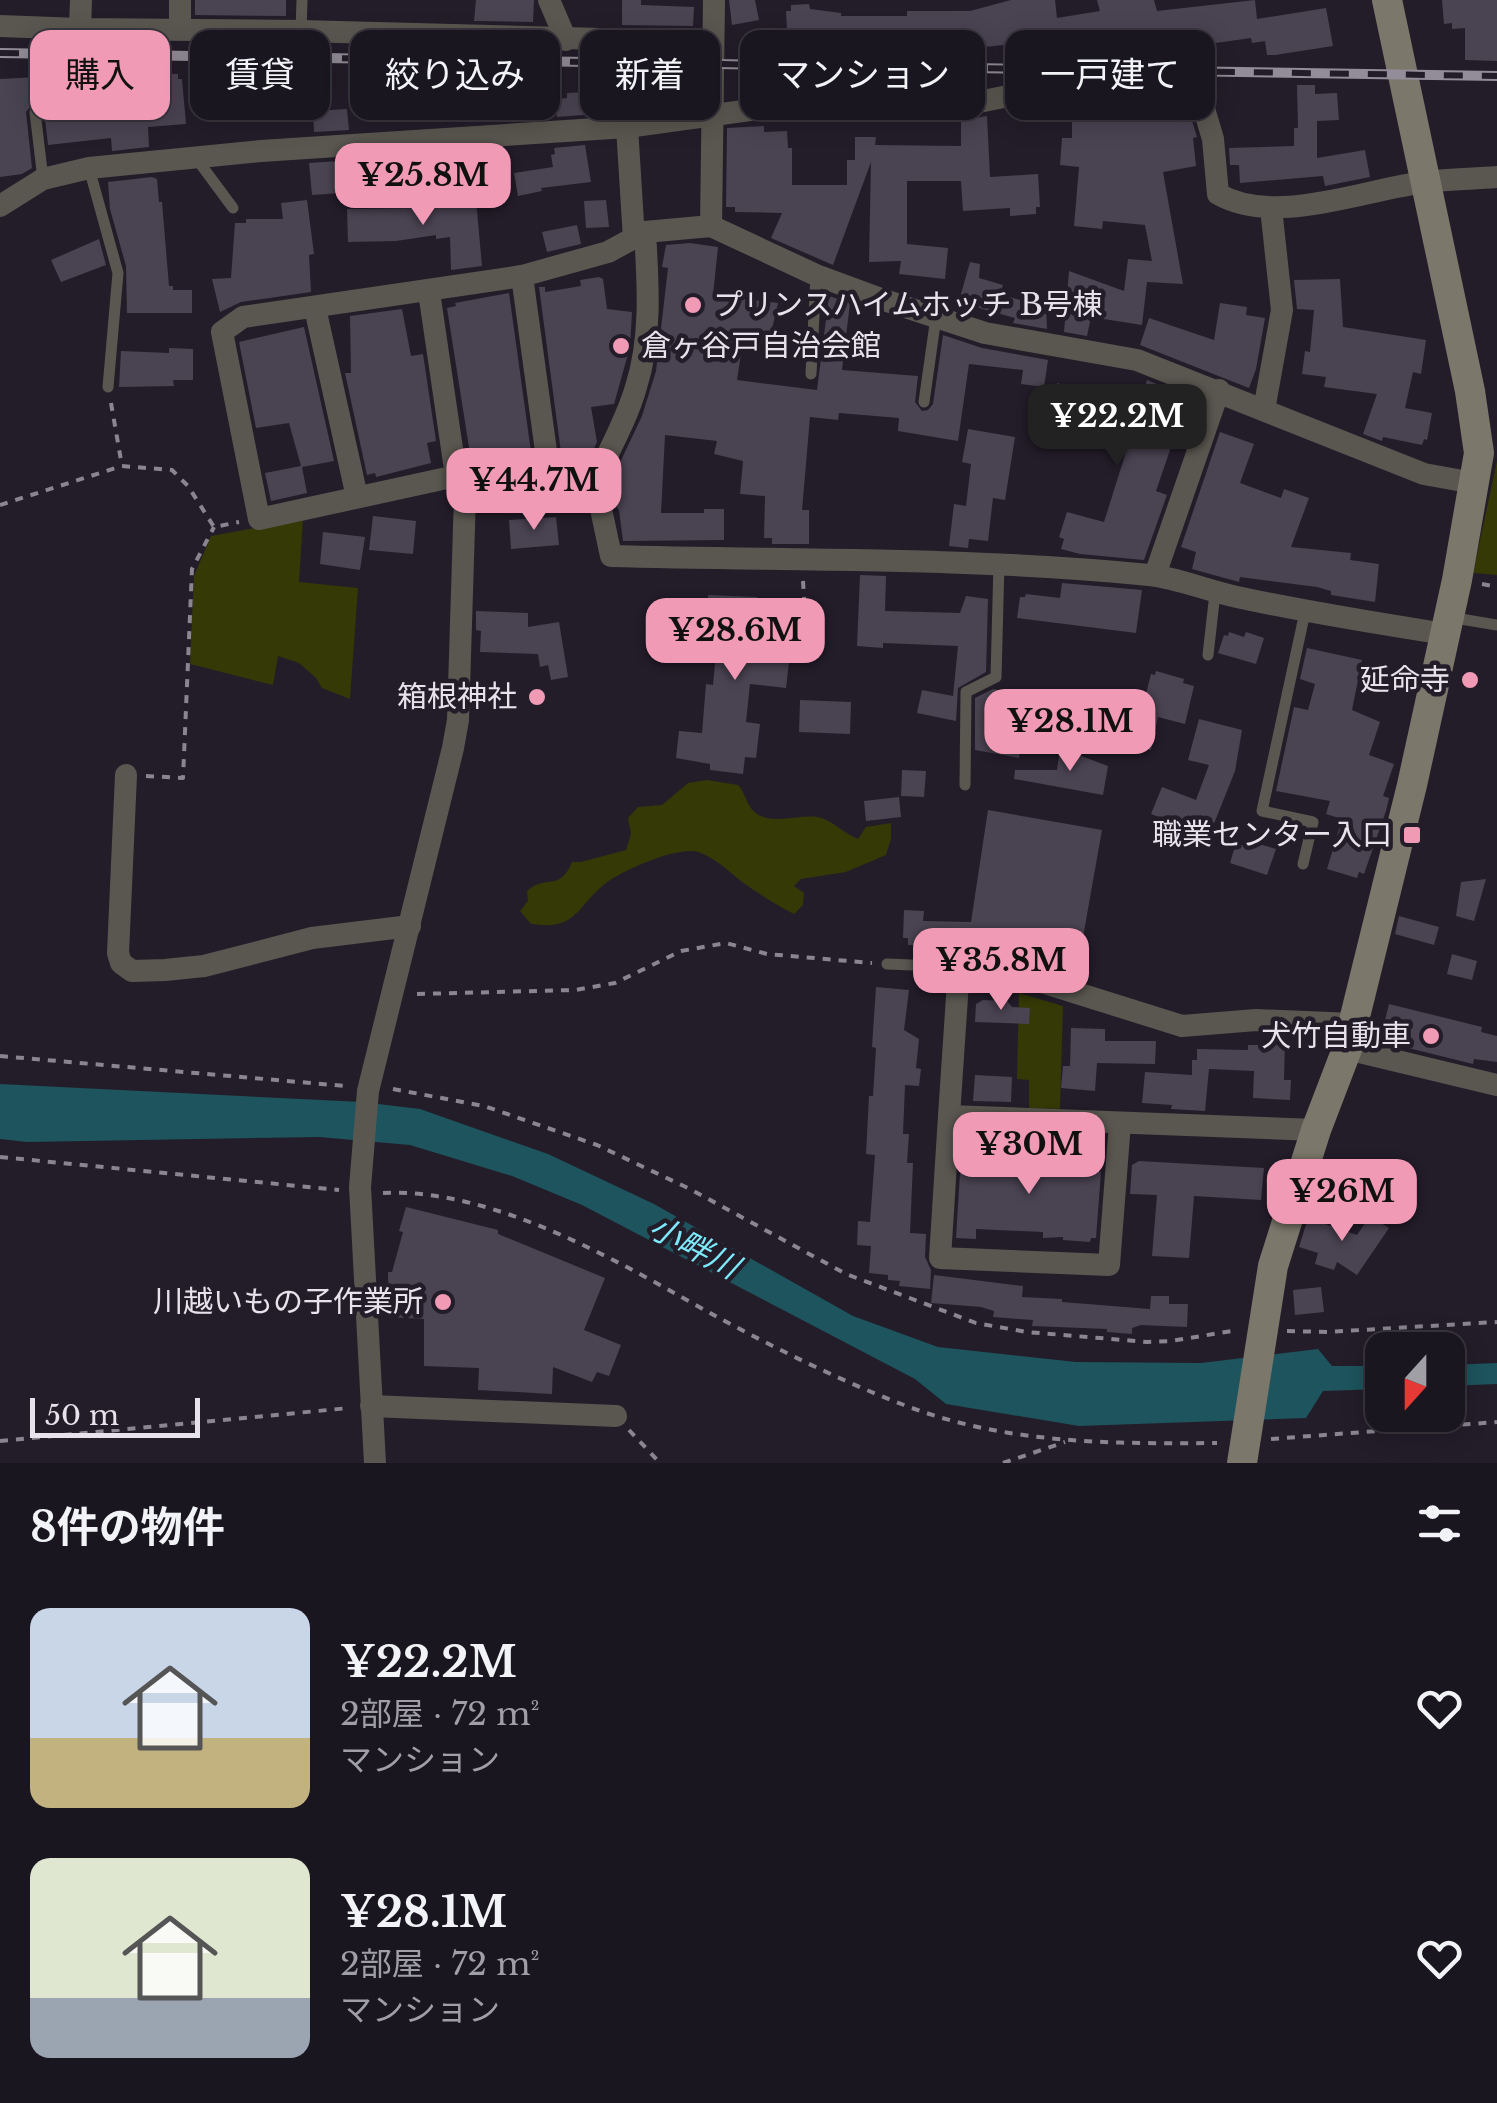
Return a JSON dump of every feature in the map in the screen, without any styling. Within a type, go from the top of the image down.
[{"type":"street","points":[[80,29],[81,0]]},
{"type":"street","points":[[180,0],[180,29]]},
{"type":"street","points":[[549,0],[566,40]]},
{"type":"street","points":[[713,30],[714,0]]},
{"type":"street","points":[[1245,1447],[1273,1266],[1350,1037],[1483,455],[1387,0]]},
{"type":"street","points":[[0,26],[240,30]]},
{"type":"street","points":[[330,32],[580,40]]},
{"type":"street","points":[[720,117],[780,106],[954,107],[1042,89],[1148,85],[1181,88],[1202,102],[1213,139],[1218,194],[1233,202],[1271,208],[1424,182],[1497,177]]},
{"type":"street","points":[[0,206],[43,180],[88,168],[695,120]]},
{"type":"street","points":[[711,226],[712,120]]},
{"type":"street","points":[[626,128],[648,294],[641,371],[596,481],[611,556],[925,560],[1154,575],[1306,612],[1447,626]]},
{"type":"street","points":[[1264,410],[1282,310],[1271,208]]},
{"type":"street","points":[[596,481],[549,473],[456,476],[259,518],[222,332],[243,317],[522,276],[608,252],[640,235],[711,226],[816,275],[985,332],[1137,360],[1424,474],[1483,455]]},
{"type":"street","points":[[522,276],[549,473]]},
{"type":"street","points":[[375,1463],[360,1190],[369,1087],[458,720],[465,496],[456,476],[429,292]]},
{"type":"street","points":[[315,308],[357,497]]},
{"type":"street","points":[[1154,575],[1219,390]]},
{"type":"street","points":[[126,775],[118,953],[121,963],[132,971],[204,966],[312,938],[410,926]]},
{"type":"street","points":[[1120,1122],[1108,1265],[940,1258],[958,967],[1032,979],[1182,1026],[1256,1020],[1350,1037],[1497,1085]]},
{"type":"street","points":[[949,1116],[1316,1130]]},
{"type":"street","points":[[371,1406],[616,1416]]},
{"type":"lane","points":[[301,30],[302,0]]},
{"type":"lane","points":[[35,120],[43,180]]},
{"type":"lane","points":[[196,158],[234,208]]},
{"type":"lane","points":[[88,168],[118,273],[108,387]]},
{"type":"lane","points":[[811,374],[816,275]]},
{"type":"lane","points":[[924,402],[936,316]]},
{"type":"lane","points":[[965,785],[966,692],[996,677],[999,563]]},
{"type":"lane","points":[[1208,655],[1214,592]]},
{"type":"lane","points":[[1302,864],[1314,822],[1262,811],[1306,612]]},
{"type":"lane","points":[[1447,626],[1497,625]]},
{"type":"lane","points":[[887,964],[958,967]]},
{"type":"path","points":[[108,387],[122,466]]},
{"type":"path","points":[[0,505],[122,466],[172,470],[188,486],[214,527]]},
{"type":"path","points":[[214,527],[259,518]]},
{"type":"path","points":[[126,775],[184,778],[192,569],[214,527]]},
{"type":"path","points":[[802,561],[808,659]]},
{"type":"path","points":[[392,995],[575,990],[615,983],[681,951],[726,944],[767,954],[887,964]]},
{"type":"path","points":[[0,1056],[369,1087]]},
{"type":"path","points":[[0,1157],[398,1192],[529,1222],[611,1258],[760,1340],[905,1406],[964,1425],[1104,1444],[1245,1447],[1310,1434],[1497,1422]]},
{"type":"path","points":[[0,1441],[371,1406]]},
{"type":"path","points":[[616,1416],[660,1463]]},
{"type":"path","points":[[1003,1463],[1068,1440]]},
{"type":"green space","points":[[1497,461],[1497,575],[1473,573]]},
{"type":"green space","points":[[303,519],[299,582],[358,588],[350,699],[322,688],[299,663],[278,656],[273,685],[190,664],[194,576],[211,536]]},
{"type":"green space","points":[[707,780],[738,785],[749,805],[762,817],[817,817],[858,839],[866,827],[891,823],[886,855],[846,872],[801,879],[794,886],[804,893],[803,905],[794,914],[710,858],[689,851],[651,860],[614,878],[575,915],[558,924],[531,924],[520,911],[528,901],[527,891],[563,877],[572,862],[626,850],[631,834],[628,818],[638,807],[662,805],[688,783]]},
{"type":"green space","points":[[1019,993],[1063,1006],[1060,1109],[1029,1108],[1029,1080],[1017,1079]]},
{"type":"water","name":"小畔川","points":[[0,1084],[362,1102],[420,1109],[548,1154],[654,1204],[853,1316],[938,1347],[1076,1362],[1201,1363],[1318,1349],[1332,1366],[1365,1366],[1365,1390],[1323,1391],[1306,1418],[1079,1426],[946,1404],[915,1379],[582,1205],[512,1176],[410,1145],[319,1137],[27,1142],[0,1139]]},
{"type":"water","points":[[1497,1363],[1497,1384],[1465,1385],[1465,1364]]},
{"type":"building","points":[[195,0],[286,0],[286,16],[195,15]]},
{"type":"building","points":[[476,0],[534,0],[533,22],[474,21]]},
{"type":"building","points":[[622,0],[641,0],[641,5],[694,7],[693,26],[622,25]]},
{"type":"building","points":[[729,0],[755,0],[759,20],[732,25]]},
{"type":"building","points":[[1011,0],[1055,0],[1057,18],[1100,11],[1097,0],[1154,0],[1157,11],[1255,0],[1257,19],[1326,8],[1333,46],[1267,55],[1265,41],[1252,43],[1251,38],[1215,43],[1215,30],[1005,30],[1005,45],[985,47],[985,30],[787,30],[786,11],[791,11],[791,5],[809,4],[810,9],[841,16],[970,11]]},
{"type":"building","points":[[1442,0],[1497,0],[1497,61],[1465,60],[1465,28],[1452,29],[1452,23],[1444,24]]},
{"type":"building","points":[[170,74],[182,79],[186,124],[148,127],[149,147],[112,151],[111,138],[48,145],[45,120],[170,120]]},
{"type":"building","points":[[30,77],[30,107],[26,112],[32,168],[22,174],[0,177],[0,79]]},
{"type":"building","points":[[1297,85],[1315,85],[1315,94],[1337,93],[1339,120],[1317,121],[1317,158],[1365,150],[1370,177],[1325,186],[1323,176],[1240,183],[1239,165],[1230,165],[1229,148],[1294,146],[1294,128],[1298,128]]},
{"type":"building","points":[[580,92],[580,115],[560,117],[560,99],[567,98],[567,93]]},
{"type":"building","points":[[347,109],[349,130],[314,132],[313,120],[330,120],[330,110]]},
{"type":"building","points":[[985,116],[990,177],[1038,174],[1040,207],[1036,207],[1036,214],[1010,216],[1010,208],[963,211],[961,181],[907,181],[907,244],[948,248],[945,279],[899,274],[901,261],[869,262],[871,162],[833,265],[771,238],[782,213],[735,212],[735,207],[726,207],[727,128],[764,126],[764,132],[787,131],[788,148],[792,148],[792,185],[847,185],[847,160],[855,160],[855,137],[876,137],[875,145],[961,146],[961,121],[985,120]]},
{"type":"building","points":[[1072,120],[1192,120],[1197,137],[1193,138],[1196,166],[1163,172],[1183,284],[1147,282],[1142,325],[1091,317],[1087,336],[1064,332],[1069,271],[1124,291],[1128,259],[1152,261],[1145,225],[1103,221],[1102,229],[1074,226],[1079,167],[1060,165],[1062,138],[1072,138]]},
{"type":"building","points":[[585,145],[591,182],[541,188],[542,191],[518,196],[514,173],[553,167],[554,148]]},
{"type":"building","points":[[505,150],[508,186],[481,188],[478,152]]},
{"type":"building","points":[[354,160],[356,192],[312,195],[309,163]]},
{"type":"building","points":[[157,179],[162,202],[169,286],[173,290],[192,290],[192,313],[127,313],[126,266],[110,209],[108,182]]},
{"type":"building","points":[[307,200],[314,254],[309,255],[311,292],[241,302],[220,312],[212,279],[231,278],[235,223],[246,223],[246,219],[283,219],[281,203]]},
{"type":"building","points":[[476,200],[482,266],[451,270],[450,237],[348,242],[347,209],[427,208],[426,205]]},
{"type":"building","points":[[606,200],[609,227],[586,228],[584,201]]},
{"type":"building","points":[[577,225],[581,244],[547,252],[542,232]]},
{"type":"building","points":[[99,239],[106,265],[61,282],[51,260]]},
{"type":"building","points":[[666,245],[718,247],[713,295],[778,303],[768,346],[743,340],[737,380],[817,390],[829,296],[850,303],[842,370],[918,376],[915,402],[922,411],[933,404],[943,335],[982,348],[1048,360],[1044,387],[1021,384],[1023,370],[969,364],[958,441],[898,431],[899,418],[839,413],[838,420],[810,417],[802,510],[809,510],[809,544],[772,544],[772,538],[764,538],[765,496],[740,494],[743,461],[714,454],[717,441],[665,435],[661,513],[724,509],[724,540],[623,541],[615,473],[642,416],[656,371],[668,268],[662,267]]},
{"type":"building","points":[[970,262],[980,264],[979,278],[1003,285],[1000,294],[1046,308],[1047,329],[1013,323],[1015,318],[975,307],[974,314],[957,308]]},
{"type":"building","points":[[603,279],[607,309],[632,312],[630,347],[614,404],[591,407],[597,442],[588,461],[577,463],[562,460],[539,287],[545,287],[545,292],[581,286],[580,280]]},
{"type":"building","points":[[1340,279],[1343,327],[1426,340],[1421,374],[1413,372],[1405,408],[1432,413],[1427,440],[1422,445],[1383,437],[1382,441],[1363,434],[1377,394],[1324,387],[1326,377],[1302,374],[1305,351],[1310,352],[1314,310],[1297,309],[1294,280]]},
{"type":"building","points":[[509,293],[532,459],[471,460],[447,308]]},
{"type":"building","points":[[1220,303],[1247,307],[1246,315],[1265,318],[1249,388],[1140,345],[1149,318],[1214,340]]},
{"type":"building","points":[[402,309],[411,356],[423,354],[436,441],[427,443],[431,463],[376,477],[375,473],[367,475],[345,373],[351,373],[350,316]]},
{"type":"building","points":[[304,327],[334,461],[302,467],[307,493],[271,501],[265,473],[301,466],[289,423],[256,428],[239,342]]},
{"type":"building","points":[[169,348],[193,349],[193,380],[173,380],[174,386],[119,387],[121,351],[169,353]]},
{"type":"building","points":[[1147,380],[1171,390],[1154,437],[1169,442],[1167,446],[1171,447],[1156,491],[1167,495],[1144,560],[1061,549],[1064,539],[1059,537],[1067,512],[1104,522],[1126,452],[1047,430],[1057,383],[1082,390],[1081,394],[1138,408]]},
{"type":"building","points":[[968,429],[1015,437],[1005,500],[993,498],[988,541],[969,539],[968,548],[949,546],[954,504],[966,506],[971,464],[962,462]]},
{"type":"building","points":[[1220,432],[1254,444],[1240,483],[1281,498],[1284,489],[1309,498],[1291,547],[1351,553],[1350,560],[1379,564],[1375,602],[1331,595],[1331,591],[1317,587],[1240,577],[1239,582],[1192,569],[1196,552],[1181,547]]},
{"type":"building","points":[[373,516],[416,521],[413,554],[369,550]]},
{"type":"building","points":[[556,517],[559,545],[511,549],[509,520]]},
{"type":"building","points":[[323,532],[365,537],[360,570],[320,564]]},
{"type":"building","points":[[860,575],[886,576],[885,611],[960,613],[966,596],[988,599],[986,672],[958,688],[956,721],[917,713],[922,690],[953,696],[958,646],[857,646]]},
{"type":"building","points":[[1062,583],[1142,590],[1136,633],[1017,618],[1020,597],[1026,594],[1060,598]]},
{"type":"building","points":[[708,595],[757,597],[757,601],[771,602],[769,643],[791,645],[786,688],[750,684],[746,722],[760,724],[756,758],[745,757],[743,774],[710,770],[710,764],[676,758],[679,731],[702,733],[706,684],[713,685],[718,630],[706,629]]},
{"type":"building","points":[[476,611],[528,613],[528,627],[559,622],[568,677],[551,680],[548,665],[540,667],[538,654],[480,652],[481,631],[476,630]]},
{"type":"building","points":[[1229,632],[1264,638],[1256,664],[1218,653],[1224,635]]},
{"type":"building","points":[[1307,648],[1362,660],[1352,710],[1380,722],[1369,755],[1394,764],[1383,796],[1389,798],[1386,811],[1364,874],[1359,872],[1357,878],[1327,869],[1342,819],[1326,814],[1330,801],[1276,791],[1294,707],[1308,710],[1315,684],[1300,679]]},
{"type":"building","points":[[1156,671],[1194,686],[1185,724],[1158,717],[1151,750],[1063,726],[1024,721],[1019,758],[975,750],[975,698],[993,689],[1012,692],[1012,696],[1085,703],[1084,708],[1141,714],[1151,674]]},
{"type":"building","points":[[800,700],[851,702],[850,734],[799,732]]},
{"type":"building","points":[[1199,719],[1242,730],[1235,771],[1209,836],[1151,814],[1162,787],[1196,800],[1209,765],[1188,760]]},
{"type":"building","points":[[1060,748],[1108,766],[1103,795],[1014,779],[1015,770],[1057,770]]},
{"type":"building","points":[[902,770],[926,771],[924,797],[901,796]]},
{"type":"building","points":[[899,797],[901,817],[866,821],[864,801]]},
{"type":"building","points":[[988,810],[1102,830],[1077,971],[966,953],[967,947],[908,945],[908,938],[903,938],[904,910],[924,911],[923,921],[971,922]]},
{"type":"building","points":[[1236,843],[1276,849],[1267,875],[1230,863]]},
{"type":"building","points":[[1486,879],[1474,921],[1456,916],[1461,882]]},
{"type":"building","points":[[1399,916],[1439,927],[1434,945],[1395,934]]},
{"type":"building","points":[[1452,954],[1477,961],[1472,980],[1447,974]]},
{"type":"building","points":[[876,987],[909,990],[904,1030],[919,1039],[919,1086],[905,1085],[903,1134],[909,1134],[907,1163],[913,1163],[910,1233],[926,1234],[930,1289],[899,1286],[900,1281],[888,1280],[888,1275],[869,1273],[871,1246],[857,1245],[858,1221],[870,1222],[875,1155],[866,1154],[876,1048],[872,1047]]},
{"type":"building","points":[[983,1000],[1007,1001],[1012,1007],[1030,1008],[1029,1024],[975,1022],[976,1004]]},
{"type":"building","name":"犬竹自動車","points":[[1389,1004],[1482,1027],[1481,1032],[1497,1036],[1497,1062],[1474,1059],[1473,1064],[1380,1041]]},
{"type":"building","points":[[1071,1028],[1105,1029],[1105,1041],[1156,1041],[1155,1064],[1097,1063],[1095,1091],[1061,1088],[1063,1066],[1070,1066]]},
{"type":"building","points":[[1267,1040],[1285,1040],[1284,1080],[1291,1080],[1290,1100],[1253,1098],[1254,1071],[1209,1069],[1205,1111],[1142,1103],[1145,1072],[1192,1075],[1197,1049],[1248,1050],[1248,1045],[1267,1045]]},
{"type":"building","points":[[975,1075],[1012,1077],[1011,1102],[973,1101]]},
{"type":"building","points":[[961,1157],[1095,1160],[1094,1172],[1101,1172],[1096,1238],[1090,1242],[1063,1240],[1043,1238],[1043,1232],[976,1229],[976,1239],[956,1238]]},
{"type":"building","points":[[1139,1161],[1264,1168],[1261,1200],[1194,1196],[1189,1258],[1152,1256],[1157,1195],[1130,1194],[1132,1165]]},
{"type":"building","name":"川越いもの子作業所","points":[[406,1207],[498,1230],[498,1234],[605,1278],[584,1330],[621,1345],[609,1376],[597,1372],[592,1382],[553,1367],[552,1394],[478,1390],[479,1368],[424,1366],[424,1319],[389,1317],[388,1272],[392,1272]]},
{"type":"building","points":[[1370,1216],[1389,1228],[1357,1275],[1337,1262],[1334,1270],[1315,1264],[1318,1253],[1299,1247],[1308,1218],[1357,1235]]},
{"type":"building","points":[[934,1275],[1023,1286],[1022,1297],[1062,1302],[1150,1309],[1151,1296],[1169,1296],[1169,1304],[1188,1304],[1187,1327],[1141,1325],[1132,1328],[1132,1334],[1032,1326],[1033,1320],[993,1317],[994,1311],[981,1307],[931,1303]]},
{"type":"building","points":[[1321,1287],[1324,1312],[1295,1315],[1293,1290]]},
{"type":"railway","points":[[0,53],[1497,76]]},
{"type":"place","name":"プリンスハイムホッチ B号棟","points":[[693,305]]},
{"type":"place","name":"倉ヶ谷戸自治会館","points":[[621,346]]},
{"type":"place","name":"延命寺","points":[[1470,680]]},
{"type":"place","name":"箱根神社","points":[[537,697]]},
{"type":"place","name":"職業センター入口","points":[[1412,835]]},
{"type":"place","name":"犬竹自動車","points":[[1431,1036]]},
{"type":"place","name":"川越いもの子作業所","points":[[443,1302]]}]
